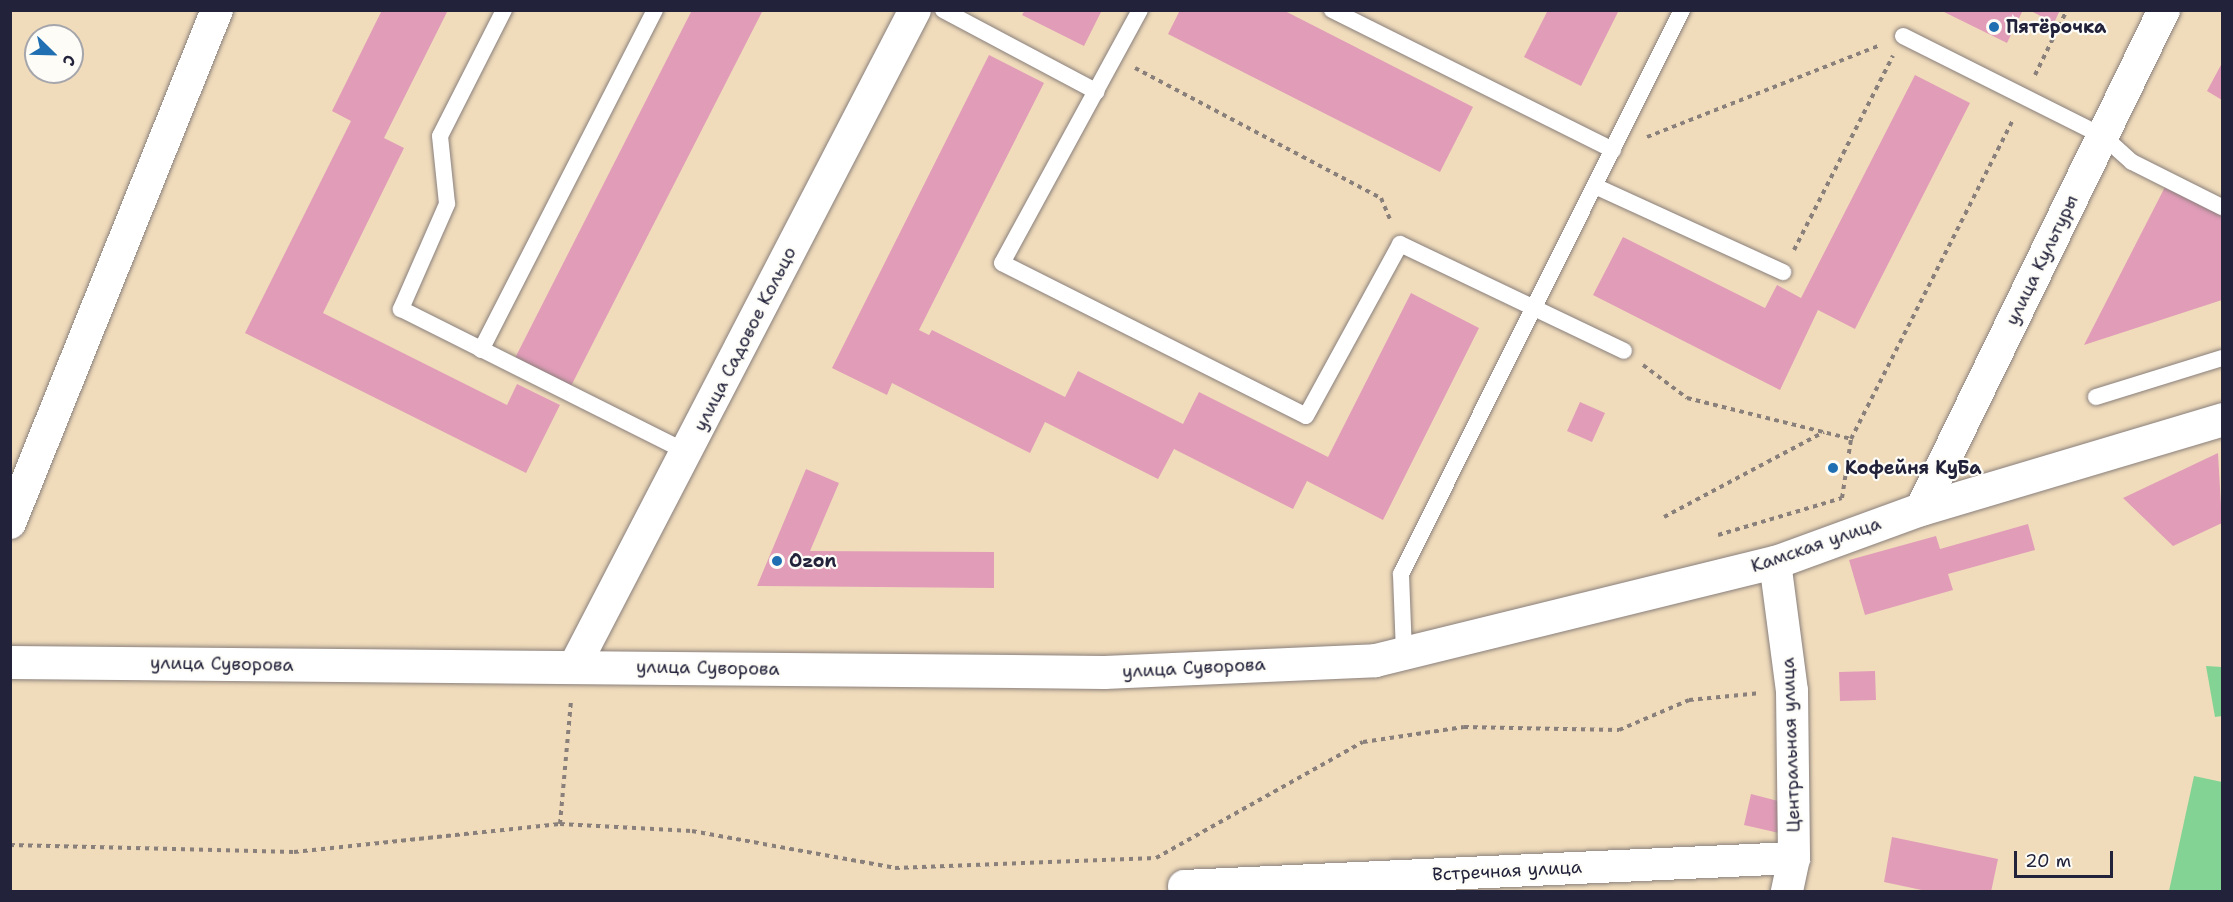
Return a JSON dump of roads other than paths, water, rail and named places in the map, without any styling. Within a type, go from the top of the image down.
[{"type":"street","points":[[10,523],[216,10]]},
{"type":"street","name":"улица Садовое Кольцо","points":[[574,667],[915,10]]},
{"type":"street","name":"улица Культуры","points":[[1921,509],[2163,10]]},
{"type":"street","name":"Камская улица","points":[[1404,653],[1775,562],[1921,509],[2223,419]]},
{"type":"street","name":"Центральная улица","points":[[1775,562],[1792,691],[1794,858],[1787,891]]},
{"type":"street","name":"улица Суворова","points":[[10,662],[1104,672],[1375,660],[1404,653]]},
{"type":"street","name":"Встречная улица","points":[[1184,886],[1794,858]]},
{"type":"lane","points":[[504,10],[440,136],[447,204],[401,309],[686,452]]},
{"type":"lane","points":[[481,350],[655,10]]},
{"type":"lane","points":[[943,10],[1097,92]]},
{"type":"lane","points":[[1140,10],[1002,263],[1306,416],[1400,244],[1624,351]]},
{"type":"lane","points":[[1332,10],[1612,150]]},
{"type":"lane","points":[[1404,653],[1401,574],[1682,10]]},
{"type":"lane","points":[[1903,36],[2103,136],[2132,162],[2223,207]]},
{"type":"lane","points":[[1595,186],[1783,272]]},
{"type":"lane","points":[[2097,397],[2223,358]]},
{"type":"place","name":"Пятёрочка","points":[[1994,27]]},
{"type":"place","name":"Кофейня КуБа","points":[[1833,468]]},
{"type":"place","name":"Ozon","points":[[777,561]]}]
